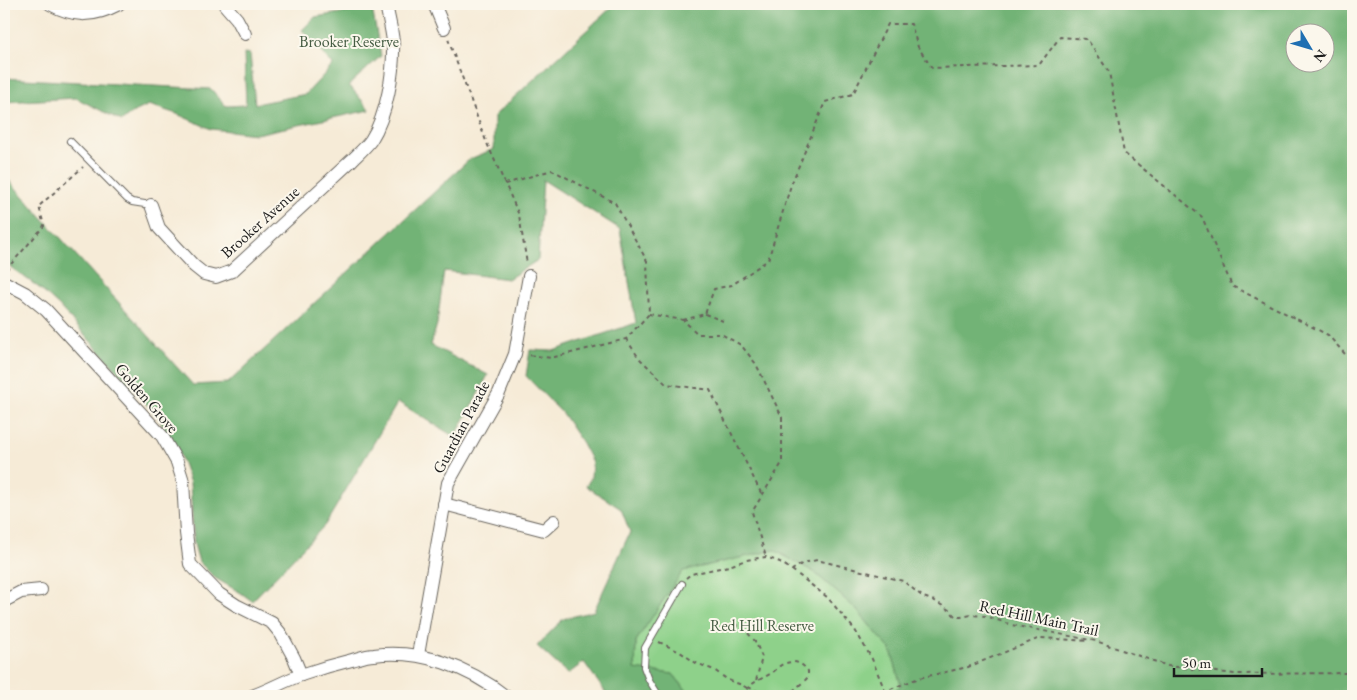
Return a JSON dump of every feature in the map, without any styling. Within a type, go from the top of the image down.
[{"type":"street","points":[[50,4],[82,14],[95,14],[119,4]]},
{"type":"street","points":[[224,4],[237,19],[245,34]]},
{"type":"street","name":"Brooker Avenue","points":[[151,205],[159,228],[194,266],[204,274],[216,276],[232,270],[352,160],[370,141],[380,120],[385,103],[392,65],[393,41],[386,4]]},
{"type":"street","points":[[434,4],[444,28]]},
{"type":"street","name":"Guardian Parade","points":[[418,655],[448,483],[499,393],[515,354],[529,276]]},
{"type":"street","name":"Golden Grove","points":[[4,282],[26,292],[46,310],[162,436],[177,462],[183,480],[190,564],[219,594],[272,623],[281,634],[294,658],[300,675]]},
{"type":"street","points":[[444,504],[544,530]]},
{"type":"street","points":[[544,530],[554,521]]},
{"type":"street","points":[[544,530],[549,542]]},
{"type":"street","points":[[4,601],[21,592],[40,590]]},
{"type":"street","points":[[252,696],[300,675],[374,654],[418,655],[456,667],[494,687],[505,696]]},
{"type":"lane","name":"Brooker Avenue","points":[[70,141],[127,199],[132,202],[151,205]]},
{"type":"lane","points":[[659,696],[649,680],[644,667],[645,648],[682,584]]},
{"type":"path","points":[[705,314],[714,289],[732,285],[768,260],[791,185],[825,102],[853,94],[888,24],[911,24],[918,46],[932,68],[1039,65],[1060,37],[1087,39],[1109,72],[1124,153],[1202,218],[1232,286],[1328,335],[1353,363]]},
{"type":"path","points":[[444,28],[486,141],[519,215],[529,276]]},
{"type":"path","points":[[4,272],[44,226],[39,206],[90,161]]},
{"type":"path","points":[[505,184],[552,170],[615,203],[648,261],[649,314],[626,339],[552,358],[515,354]]},
{"type":"path","points":[[649,314],[683,320],[705,314],[723,321]]},
{"type":"path","points":[[683,320],[698,334],[721,334],[741,345],[756,364],[782,417],[782,463],[752,512],[766,557]]},
{"type":"path","points":[[626,339],[639,358],[666,384],[710,390],[762,495]]},
{"type":"path","points":[[682,584],[691,574],[729,566],[746,560],[766,557],[780,562],[827,598],[855,630],[872,659],[885,691]]},
{"type":"path","name":"Red Hill Main Trail","points":[[792,570],[817,560],[903,581],[923,597],[942,605],[956,617],[986,616],[1012,625],[1096,641],[1168,666],[1234,674],[1353,673]]},
{"type":"path","points":[[735,624],[745,630],[755,641],[762,657],[756,681]]},
{"type":"path","points":[[651,636],[696,663],[714,670],[728,680],[768,696]]},
{"type":"path","points":[[876,696],[919,678],[968,667],[1040,638],[1096,641]]},
{"type":"path","points":[[742,696],[756,681],[773,673],[782,665],[795,662],[802,664],[808,671],[808,677],[788,696]]},
{"type":"green space","points":[[615,4],[1353,4],[1353,696],[889,696],[901,685],[891,650],[855,608],[814,572],[774,550],[683,571],[636,641],[635,669],[673,674],[691,696],[608,696],[584,662],[568,674],[537,646],[563,619],[594,611],[630,532],[621,509],[586,486],[591,478],[592,462],[562,413],[526,376],[530,350],[553,351],[636,323],[620,229],[543,180],[538,260],[508,279],[444,271],[437,324],[431,345],[488,375],[455,437],[398,402],[325,525],[252,601],[215,578],[199,562],[194,544],[190,483],[179,452],[158,417],[59,306],[38,287],[9,266],[4,266],[4,175],[193,385],[228,383],[470,159],[494,149],[494,116]]},
{"type":"green space","name":"Brooker Reserve","points":[[372,8],[381,56],[349,85],[370,110],[256,134],[211,129],[177,114],[149,105],[132,113],[122,121],[76,98],[4,102],[4,78],[211,89],[226,106],[246,105],[244,53],[250,54],[255,104],[306,94],[333,65],[302,30],[315,17]]},
{"type":"green space","name":"Red Hill Reserve","points":[[774,550],[814,572],[855,608],[891,650],[901,685],[889,696],[691,696],[673,674],[635,670],[636,641],[682,571]]}]
